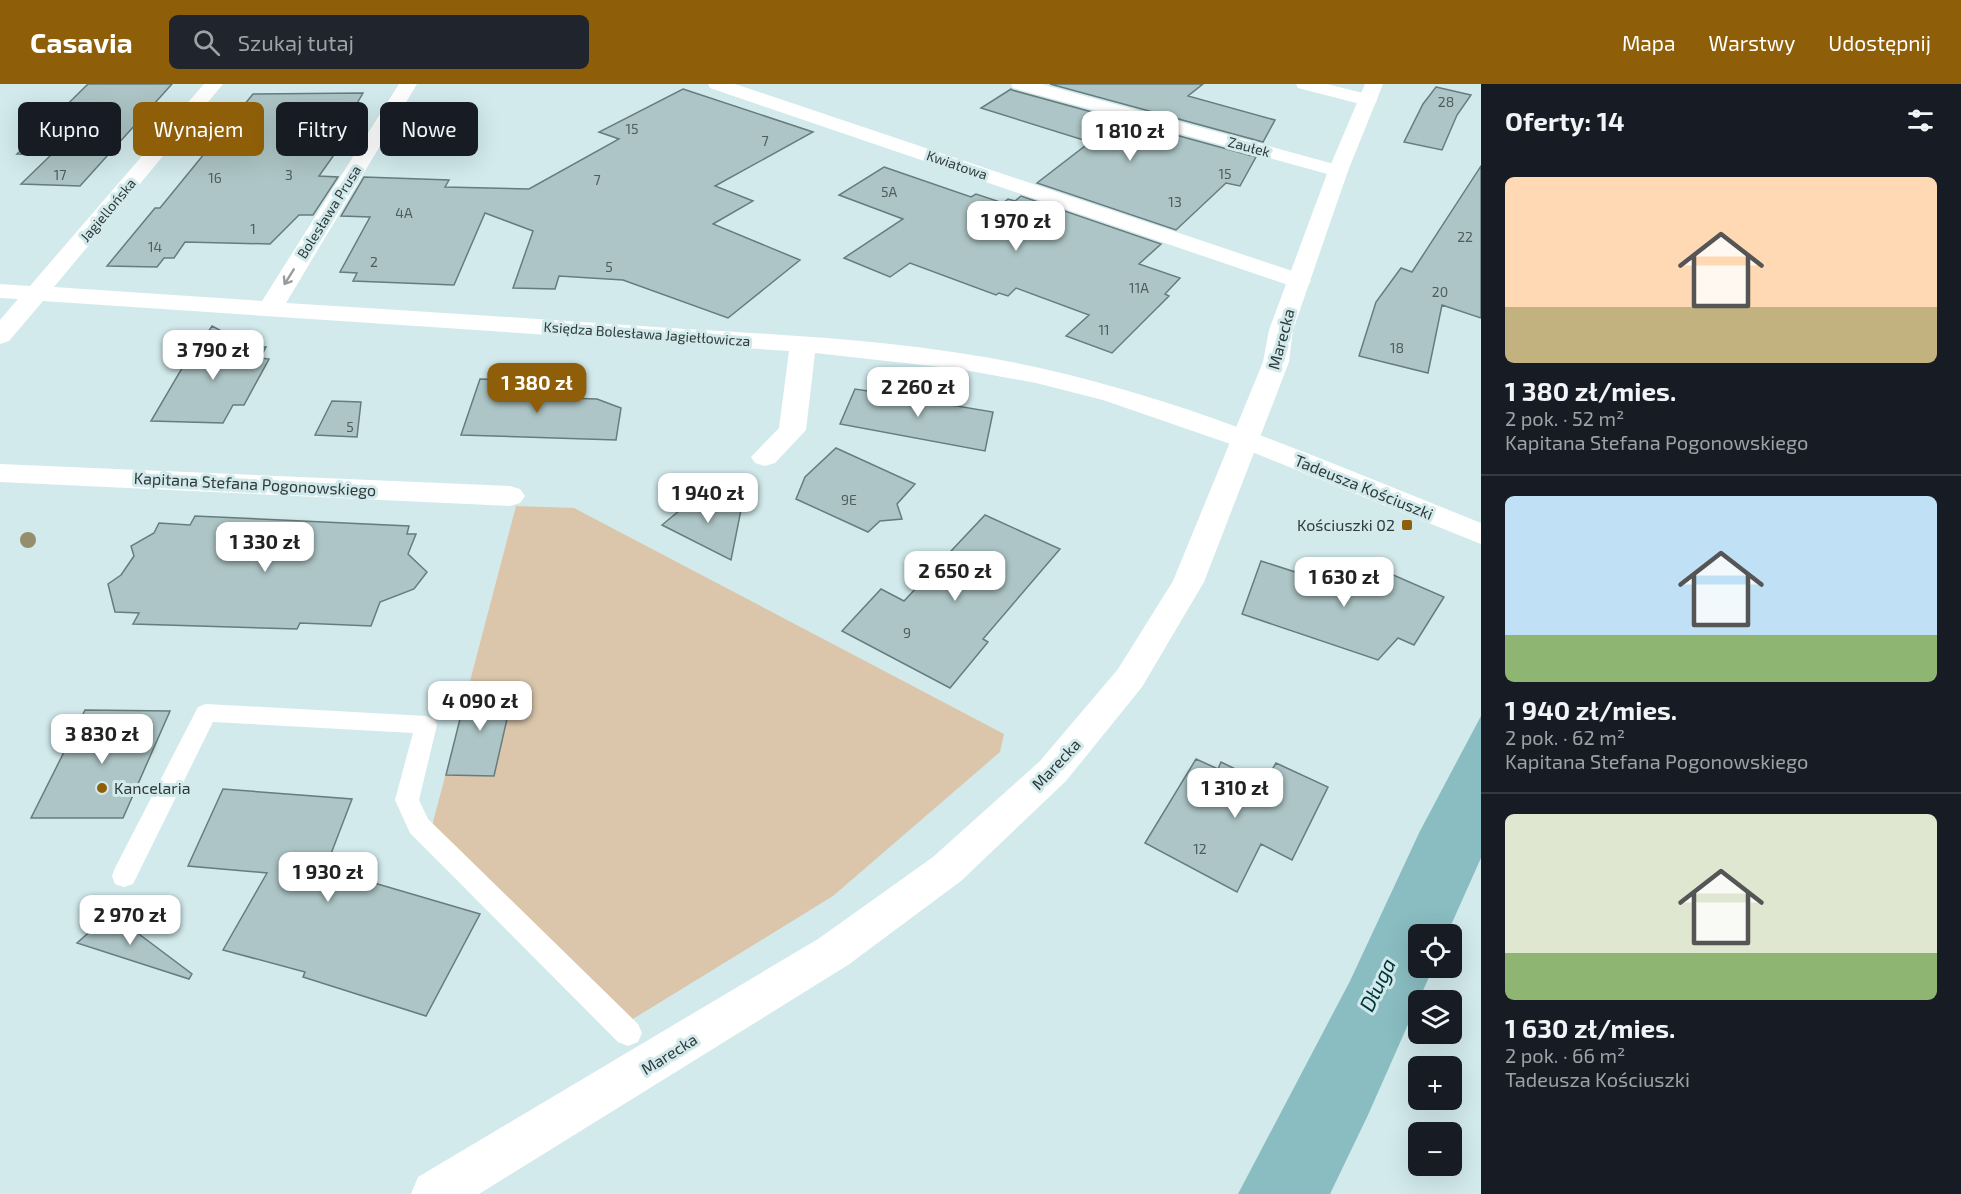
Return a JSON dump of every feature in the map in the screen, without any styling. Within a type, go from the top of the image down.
[{"type":"street","name":"Jagiellońska","points":[[0,336],[214,84]]},
{"type":"street","name":"Bolesława Prusa","points":[[268,310],[408,84]]},
{"type":"street","name":"Kwiatowa","points":[[717,84],[1299,281]]},
{"type":"street","name":"Zaułek","points":[[1020,84],[1338,171]]},
{"type":"street","points":[[1305,84],[1371,92]]},
{"type":"street","name":"Marecka","points":[[435,1194],[833,952],[947,869],[1045,778],[1130,678],[1188,582],[1276,362],[1281,330],[1338,171],[1371,92]]},
{"type":"street","name":"Księdza Bolesława Jagiełłowicza","points":[[0,291],[803,344],[919,355],[1028,374],[1110,394],[1246,439]]},
{"type":"street","points":[[765,457],[792,430],[803,344]]},
{"type":"street","name":"Tadeusza Kościuszki","points":[[1246,439],[1481,534]]},
{"type":"street","name":"Kapitana Stefana Pogonowskiego","points":[[0,473],[510,496]]},
{"type":"lane","points":[[124,876],[206,713],[426,725],[407,800],[419,826],[628,1032]]},
{"type":"shaded area","points":[[516,506],[574,508],[1004,734],[1000,752],[833,896],[628,1022],[432,826]]},
{"type":"water","name":"Długa","points":[[1481,716],[1481,858],[1451,924],[1408,924],[1408,978],[1429,978],[1423,990],[1408,990],[1408,1025],[1330,1194],[1238,1194],[1350,981],[1420,831]]},
{"type":"building","points":[[88,84],[172,84],[156,102],[133,102],[133,127],[121,141],[121,102],[70,102]]},
{"type":"building","points":[[1050,84],[1203,84],[1188,96],[1275,120],[1263,142]]},
{"type":"building","points":[[1436,87],[1471,95],[1457,115],[1442,150],[1404,142],[1423,104]]},
{"type":"building","points":[[683,89],[813,132],[715,186],[753,201],[713,224],[800,260],[728,318],[623,280],[559,276],[555,289],[513,288],[533,231],[485,213],[454,285],[353,281],[357,273],[340,272],[370,217],[341,216],[364,177],[449,180],[445,187],[529,189],[619,139],[599,132]]},
{"type":"building","points":[[1011,89],[1256,157],[1240,186],[1226,183],[1176,230],[1037,183],[1090,142],[981,108]]},
{"type":"building","points":[[363,93],[358,102],[276,102],[276,156],[333,156],[319,176],[338,177],[313,215],[299,215],[270,244],[185,242],[174,258],[164,258],[157,267],[107,266],[155,208],[160,208],[202,156],[264,156],[264,102],[246,102],[253,94]]},
{"type":"building","points":[[50,156],[107,156],[80,186],[21,184]]},
{"type":"building","points":[[1481,166],[1481,318],[1442,305],[1428,373],[1359,356],[1376,302],[1401,268],[1412,272]]},
{"type":"building","points":[[884,167],[971,197],[976,194],[1003,203],[1008,199],[1015,201],[1021,196],[1161,244],[1139,264],[1180,278],[1165,294],[1169,296],[1112,353],[1066,336],[1089,315],[1016,288],[1008,296],[999,293],[996,295],[910,263],[890,277],[844,258],[903,219],[839,195]]},
{"type":"building","points":[[212,326],[233,337],[229,346],[266,347],[260,358],[269,359],[244,405],[233,405],[223,423],[151,421],[195,346],[199,346]]},
{"type":"building","points":[[480,379],[539,381],[534,397],[597,399],[621,408],[616,440],[461,435]]},
{"type":"building","points":[[882,388],[922,396],[921,400],[993,412],[985,451],[840,424],[855,389],[881,393]]},
{"type":"building","points":[[332,401],[361,402],[357,437],[315,435]]},
{"type":"building","points":[[836,448],[915,484],[897,504],[902,519],[880,521],[868,532],[796,499],[805,477]]},
{"type":"building","points":[[703,491],[741,510],[731,560],[662,525]]},
{"type":"building","points":[[985,515],[1060,549],[983,639],[988,642],[950,688],[842,631],[881,589],[904,601]]},
{"type":"building","points":[[195,516],[409,526],[407,534],[416,534],[408,554],[427,572],[414,589],[380,602],[371,626],[300,623],[297,629],[133,624],[139,613],[115,612],[108,584],[121,575],[134,556],[131,546],[154,533],[159,523],[190,525]]},
{"type":"building","points":[[1261,561],[1342,587],[1361,561],[1444,597],[1414,645],[1398,638],[1378,660],[1242,614]]},
{"type":"building","points":[[468,687],[514,688],[494,776],[446,775]]},
{"type":"building","points":[[85,710],[170,711],[123,818],[31,818]]},
{"type":"building","points":[[1196,759],[1218,769],[1221,762],[1264,783],[1276,763],[1328,787],[1292,860],[1261,844],[1237,892],[1145,843]]},
{"type":"building","points":[[223,789],[352,799],[324,872],[366,875],[364,880],[480,914],[426,1016],[303,977],[305,972],[223,950],[267,873],[188,866]]},
{"type":"building","points":[[111,913],[192,974],[189,979],[77,943]]},
{"type":"place","name":"Kościuszki 02","points":[[1407,525]]},
{"type":"place","name":"Kancelaria","points":[[102,788]]}]
